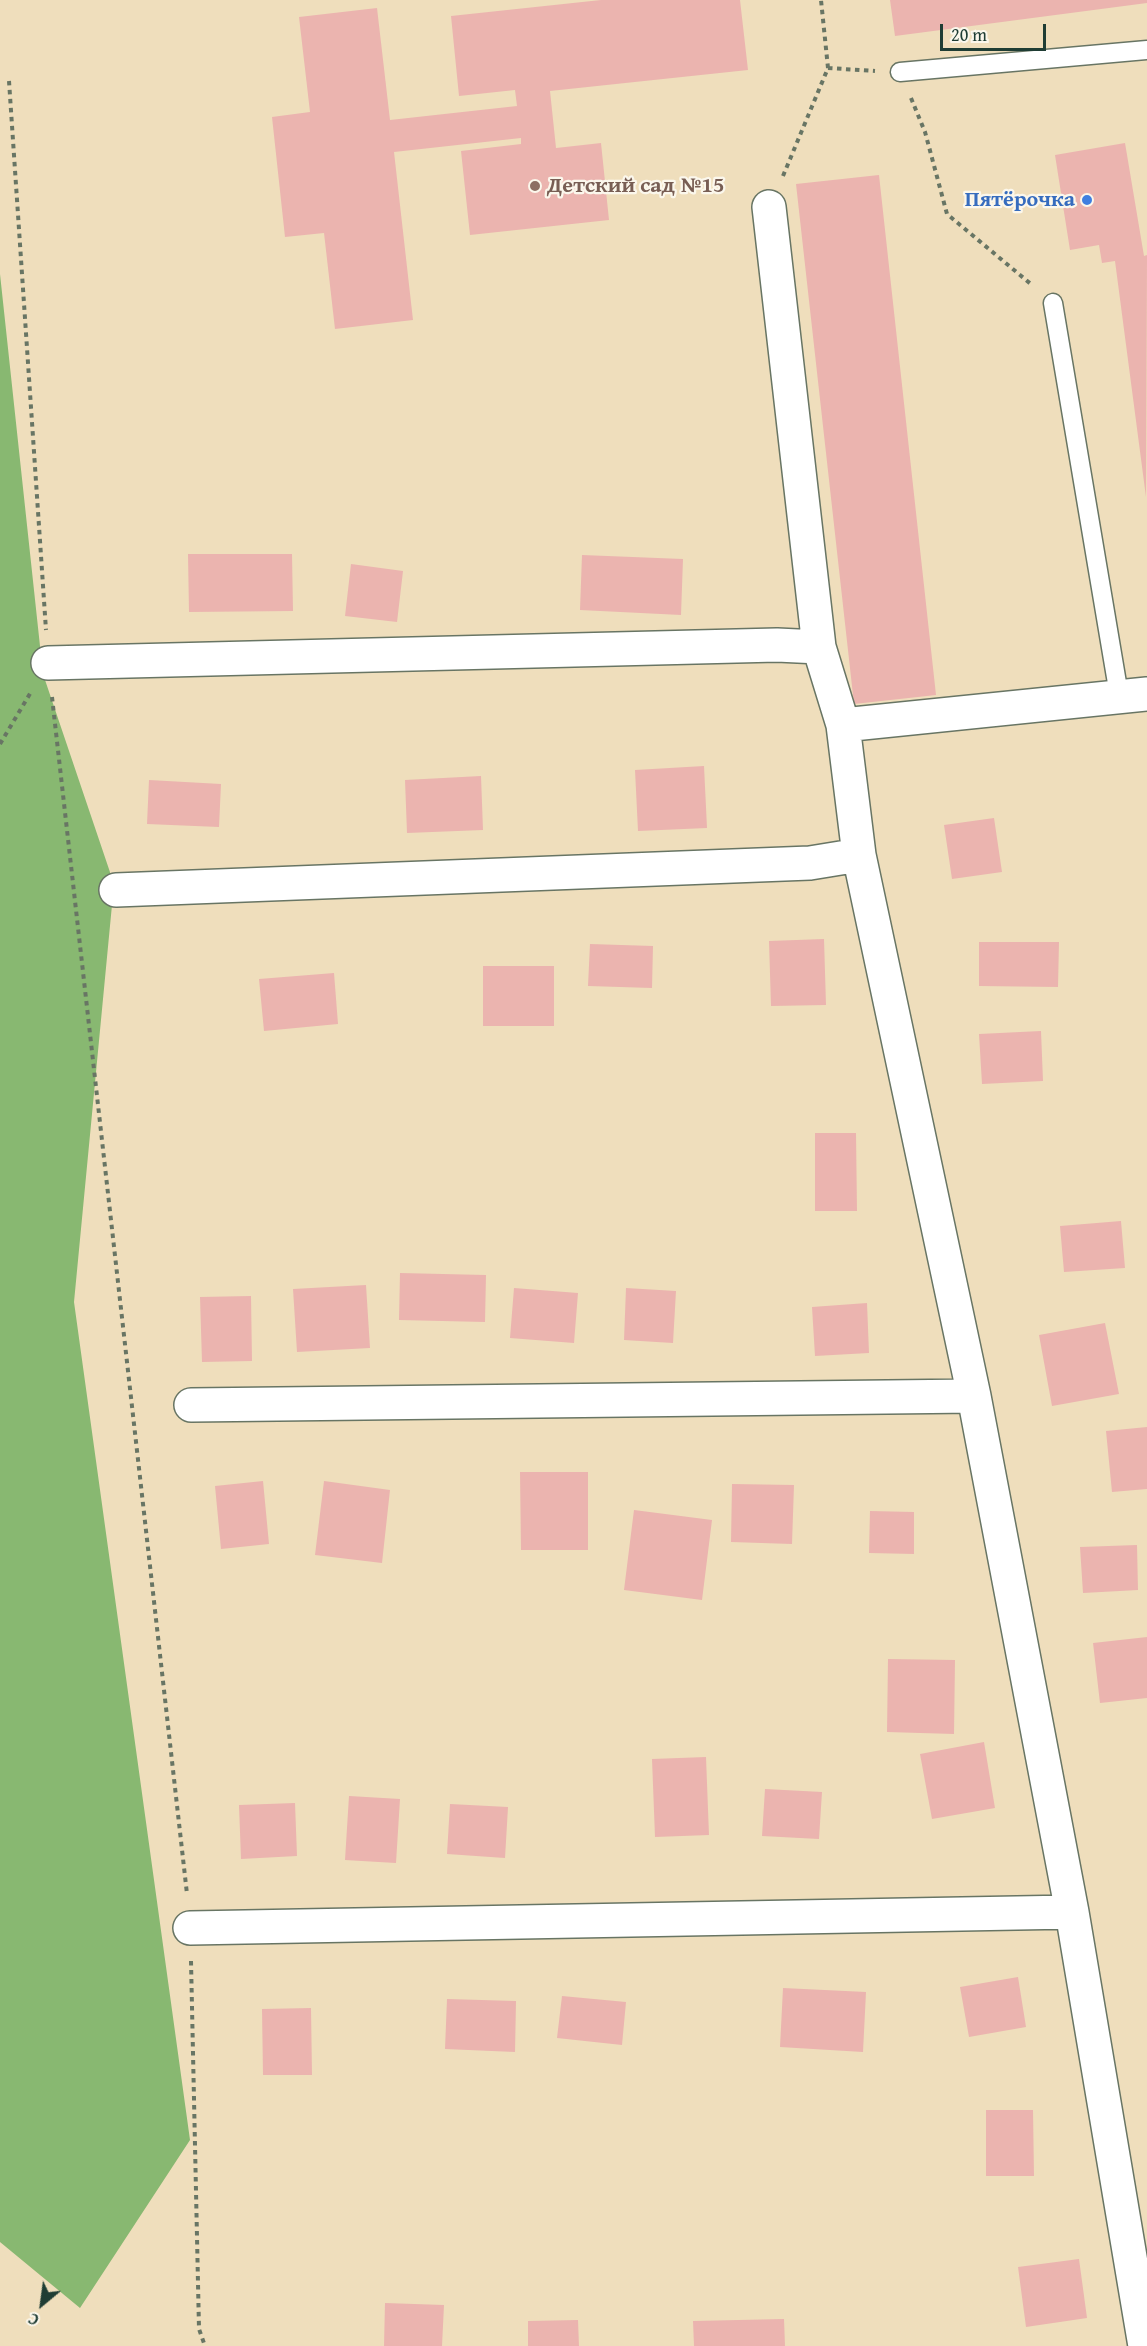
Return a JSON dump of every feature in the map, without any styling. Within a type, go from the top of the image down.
[{"type":"street","points":[[770,207],[819,647],[843,724],[859,855],[975,1396],[1072,1912],[1145,2346]]},
{"type":"street","points":[[48,663],[777,645],[819,647]]},
{"type":"street","points":[[843,724],[1133,695]]},
{"type":"street","points":[[116,890],[810,863],[859,855]]},
{"type":"street","points":[[191,1405],[975,1396]]},
{"type":"street","points":[[190,1928],[1072,1912]]},
{"type":"lane","points":[[900,72],[1147,50]]},
{"type":"lane","points":[[1053,303],[1133,695]]},
{"type":"path","points":[[770,207],[828,68],[821,0]]},
{"type":"path","points":[[828,68],[900,72],[925,132],[947,214],[1053,303]]},
{"type":"path","points":[[9,81],[48,663],[190,1928],[199,2328],[206,2346]]},
{"type":"path","points":[[0,744],[48,663]]},
{"type":"green space","points":[[0,274],[43,674],[114,884],[74,1302],[190,2140],[80,2308],[0,2242]]},
{"type":"building","name":"Детский сад №15","points":[[601,0],[740,0],[748,70],[550,91],[556,148],[601,143],[609,220],[470,235],[461,151],[521,144],[521,138],[394,152],[413,320],[335,329],[324,233],[285,237],[272,117],[310,112],[299,17],[377,8],[390,120],[517,106],[515,90],[459,96],[451,16]]},
{"type":"building","points":[[890,0],[1147,0],[1147,3],[895,36]]},
{"type":"building","points":[[1125,143],[1144,256],[1147,255],[1146,497],[1115,261],[1102,263],[1099,245],[1070,250],[1055,155]]},
{"type":"building","points":[[879,175],[936,695],[854,704],[796,184]]},
{"type":"building","points":[[188,554],[292,554],[293,611],[189,612]]},
{"type":"building","points":[[582,555],[683,559],[681,615],[580,610]]},
{"type":"building","points":[[351,564],[403,571],[397,622],[345,616]]},
{"type":"building","points":[[704,766],[707,828],[638,831],[635,770]]},
{"type":"building","points":[[481,776],[483,830],[407,833],[405,780]]},
{"type":"building","points":[[149,780],[221,784],[219,827],[147,824]]},
{"type":"building","points":[[994,818],[1002,872],[952,879],[944,825]]},
{"type":"building","points":[[824,939],[826,1005],[771,1006],[769,941]]},
{"type":"building","points":[[979,942],[1059,942],[1058,987],[979,986]]},
{"type":"building","points":[[590,944],[653,946],[652,988],[588,986]]},
{"type":"building","points":[[483,966],[554,966],[554,1026],[483,1026]]},
{"type":"building","points":[[334,973],[338,1024],[264,1031],[259,979]]},
{"type":"building","points":[[1041,1031],[1043,1081],[982,1084],[979,1034]]},
{"type":"building","points":[[815,1133],[856,1133],[857,1211],[815,1211]]},
{"type":"building","points":[[1121,1221],[1125,1268],[1064,1272],[1060,1226]]},
{"type":"building","points":[[400,1273],[486,1275],[485,1322],[399,1320]]},
{"type":"building","points":[[366,1285],[370,1348],[297,1352],[293,1289]]},
{"type":"building","points":[[514,1288],[578,1293],[574,1343],[510,1338]]},
{"type":"building","points":[[626,1288],[676,1291],[673,1343],[624,1340]]},
{"type":"building","points":[[251,1296],[252,1361],[202,1362],[200,1297]]},
{"type":"building","points":[[867,1303],[869,1353],[815,1356],[812,1307]]},
{"type":"building","points":[[1105,1323],[1119,1394],[1052,1406],[1039,1335]]},
{"type":"building","points":[[1147,1427],[1147,1489],[1112,1492],[1106,1431]]},
{"type":"building","points":[[520,1472],[588,1472],[588,1550],[521,1550]]},
{"type":"building","points":[[263,1481],[269,1544],[221,1549],[215,1486]]},
{"type":"building","points":[[324,1481],[390,1490],[382,1563],[315,1555]]},
{"type":"building","points":[[732,1484],[794,1485],[792,1544],[731,1542]]},
{"type":"building","points":[[634,1510],[712,1520],[702,1600],[624,1590]]},
{"type":"building","points":[[870,1511],[914,1512],[914,1554],[869,1553]]},
{"type":"building","points":[[1137,1545],[1138,1590],[1083,1593],[1080,1547]]},
{"type":"building","points":[[1147,1637],[1147,1698],[1100,1703],[1093,1643]]},
{"type":"building","points":[[888,1659],[955,1660],[954,1734],[887,1732]]},
{"type":"building","points":[[984,1742],[995,1808],[932,1819],[920,1754]]},
{"type":"building","points":[[706,1757],[709,1835],[655,1837],[652,1759]]},
{"type":"building","points":[[765,1789],[822,1792],[819,1839],[762,1836]]},
{"type":"building","points":[[349,1796],[400,1799],[396,1863],[345,1860]]},
{"type":"building","points":[[295,1803],[297,1856],[241,1859],[239,1805]]},
{"type":"building","points":[[450,1804],[508,1807],[505,1858],[447,1854]]},
{"type":"building","points":[[1018,1977],[1026,2027],[969,2037],[960,1987]]},
{"type":"building","points":[[783,1988],[866,1992],[863,2052],[780,2047]]},
{"type":"building","points":[[562,1996],[626,2002],[622,2045],[557,2038]]},
{"type":"building","points":[[447,1999],[516,2001],[515,2052],[445,2049]]},
{"type":"building","points":[[311,2008],[312,2075],[263,2075],[262,2009]]},
{"type":"building","points":[[986,2110],[1033,2110],[1034,2176],[986,2176]]},
{"type":"building","points":[[1079,2259],[1087,2318],[1026,2327],[1018,2267]]},
{"type":"building","points":[[385,2303],[444,2305],[442,2346],[384,2346]]},
{"type":"building","points":[[784,2319],[785,2346],[694,2346],[693,2321]]},
{"type":"building","points":[[578,2320],[579,2346],[528,2346],[528,2321]]},
{"type":"place","name":"Детский сад №15","points":[[535,186]]},
{"type":"place","name":"Пятёрочка","points":[[1087,200]]}]
